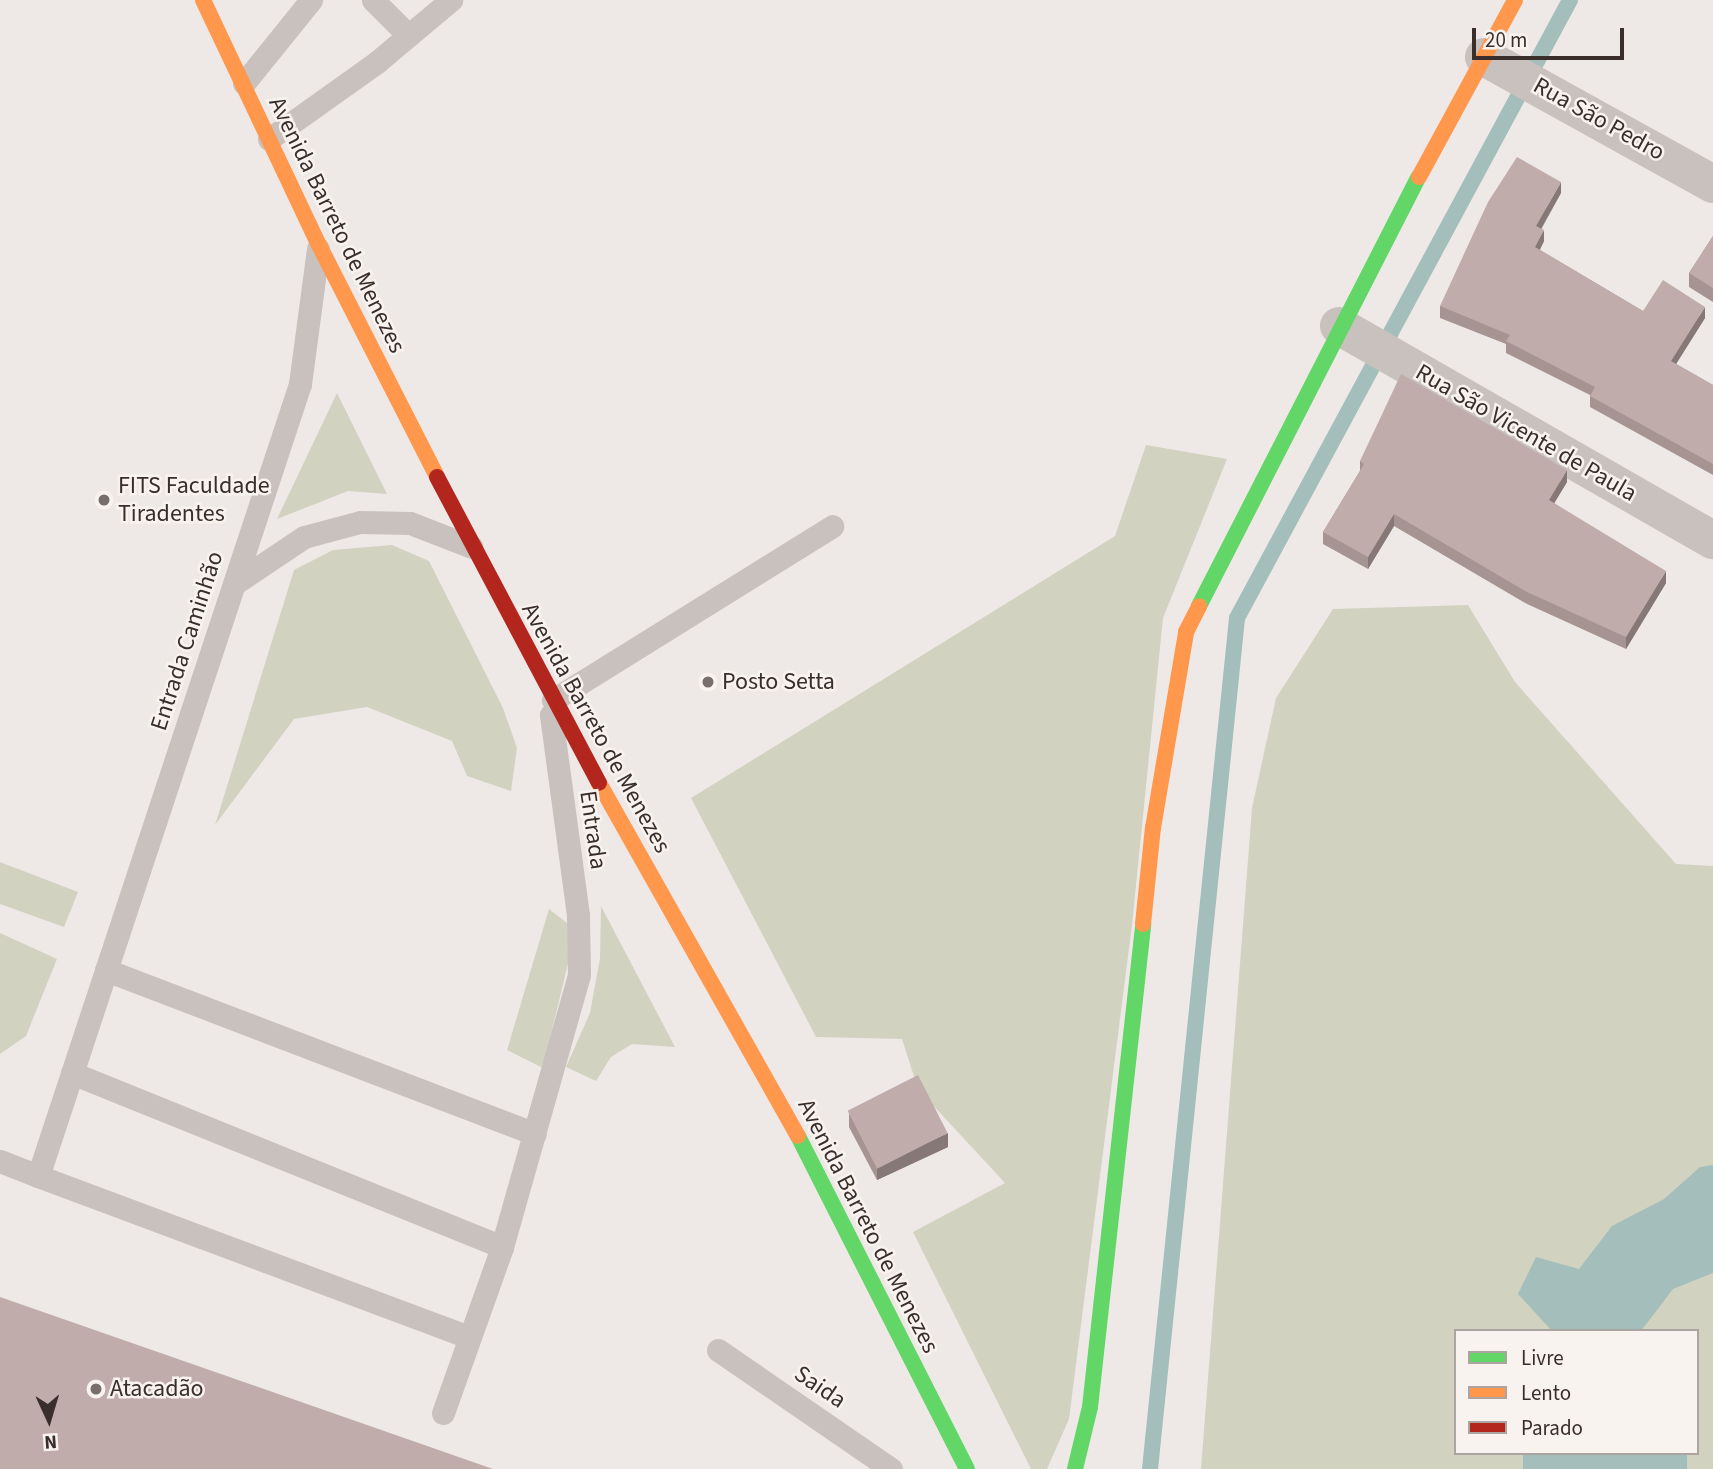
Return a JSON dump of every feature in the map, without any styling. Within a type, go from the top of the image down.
[{"type":"main road","name":"Avenida Barreto de Menezes","points":[[203,0],[319,246],[472,547],[550,696],[798,1136],[967,1469]]},
{"type":"main road","points":[[1075,1469],[1090,1407],[1153,828],[1186,632],[1497,63],[1515,0]]},
{"type":"street","name":"Rua São Pedro","points":[[1497,63],[1550,90],[1713,184]]},
{"type":"street","name":"Rua São Vicente de Paula","points":[[1349,332],[1713,540]]},
{"type":"lane","points":[[244,83],[311,0]]},
{"type":"lane","points":[[373,0],[408,36]]},
{"type":"lane","points":[[269,139],[408,36],[451,0]]},
{"type":"lane","name":"Entrada Caminhão","points":[[38,1176],[300,384],[319,246]]},
{"type":"lane","points":[[234,584],[304,537],[360,522],[410,523],[472,547]]},
{"type":"lane","points":[[550,696],[832,526]]},
{"type":"lane","name":"Entrada","points":[[443,1413],[467,1336],[502,1247],[579,975],[579,925],[550,696]]},
{"type":"lane","points":[[106,970],[535,1134]]},
{"type":"lane","points":[[72,1073],[502,1247]]},
{"type":"lane","points":[[0,1161],[467,1336]]},
{"type":"lane","name":"Saida","points":[[718,1350],[891,1469]]},
{"type":"green space","points":[[337,393],[387,494],[348,491],[277,519]]},
{"type":"green space","points":[[1146,445],[1227,459],[1163,618],[1132,925],[1069,1419],[1047,1469],[1031,1469],[913,1232],[1005,1183],[918,1089],[902,1039],[816,1037],[691,798],[1115,536]]},
{"type":"green space","points":[[392,545],[429,561],[503,708],[517,748],[511,791],[467,776],[452,741],[367,707],[294,719],[215,825],[294,570],[333,550]]},
{"type":"green space","points":[[1468,605],[1515,682],[1676,864],[1713,866],[1713,1469],[1201,1469],[1252,808],[1276,698],[1333,609]]},
{"type":"green space","points":[[0,862],[78,892],[64,927],[0,904]]},
{"type":"green space","points":[[601,906],[675,1047],[632,1044],[611,1057],[596,1081],[566,1067],[590,1013],[600,958]]},
{"type":"green space","points":[[549,909],[576,930],[543,1068],[507,1050]]},
{"type":"green space","points":[[0,933],[57,959],[26,1036],[0,1054]]},
{"type":"water","points":[[1713,1165],[1713,1273],[1673,1289],[1643,1329],[1550,1329],[1518,1294],[1536,1257],[1579,1269],[1612,1226],[1664,1199],[1700,1167]]},
{"type":"water","points":[[1523,1455],[1687,1455],[1687,1469],[1523,1469]]},
{"type":"building","points":[[1517,157],[1561,182],[1536,226],[1544,230],[1535,247],[1643,311],[1663,280],[1705,307],[1671,361],[1713,385],[1713,464],[1590,396],[1595,387],[1506,341],[1510,335],[1440,306],[1488,202]]},
{"type":"building","points":[[1713,236],[1713,288],[1689,273]]},
{"type":"building","points":[[1401,374],[1567,470],[1549,500],[1666,571],[1626,637],[1527,592],[1394,514],[1368,557],[1323,532],[1364,464],[1360,461]]},
{"type":"building","points":[[918,1075],[948,1133],[877,1169],[848,1111]]},
{"type":"building","name":"Atacadão","points":[[0,1297],[493,1469],[0,1469]]},
{"type":"waterway","points":[[1150,1469],[1237,618],[1570,0]]},
{"type":"traffic: fast","points":[[1199,606],[1419,177]]},
{"type":"traffic: fast","points":[[1075,1469],[1090,1407],[1143,924]]},
{"type":"traffic: fast","points":[[798,1136],[967,1469]]},
{"type":"traffic: slow","points":[[203,0],[319,245],[437,477]]},
{"type":"traffic: slow","points":[[1419,177],[1515,0]]},
{"type":"traffic: slow","points":[[1143,924],[1153,828],[1186,632],[1199,606]]},
{"type":"traffic: slow","points":[[599,783],[798,1136]]},
{"type":"traffic: jam","points":[[437,477],[599,783]]},
{"type":"place","name":"FITS Faculdade Tiradentes","points":[[104,500]]},
{"type":"place","name":"Posto Setta","points":[[708,682]]},
{"type":"place","name":"Atacadão","points":[[96,1389]]}]
